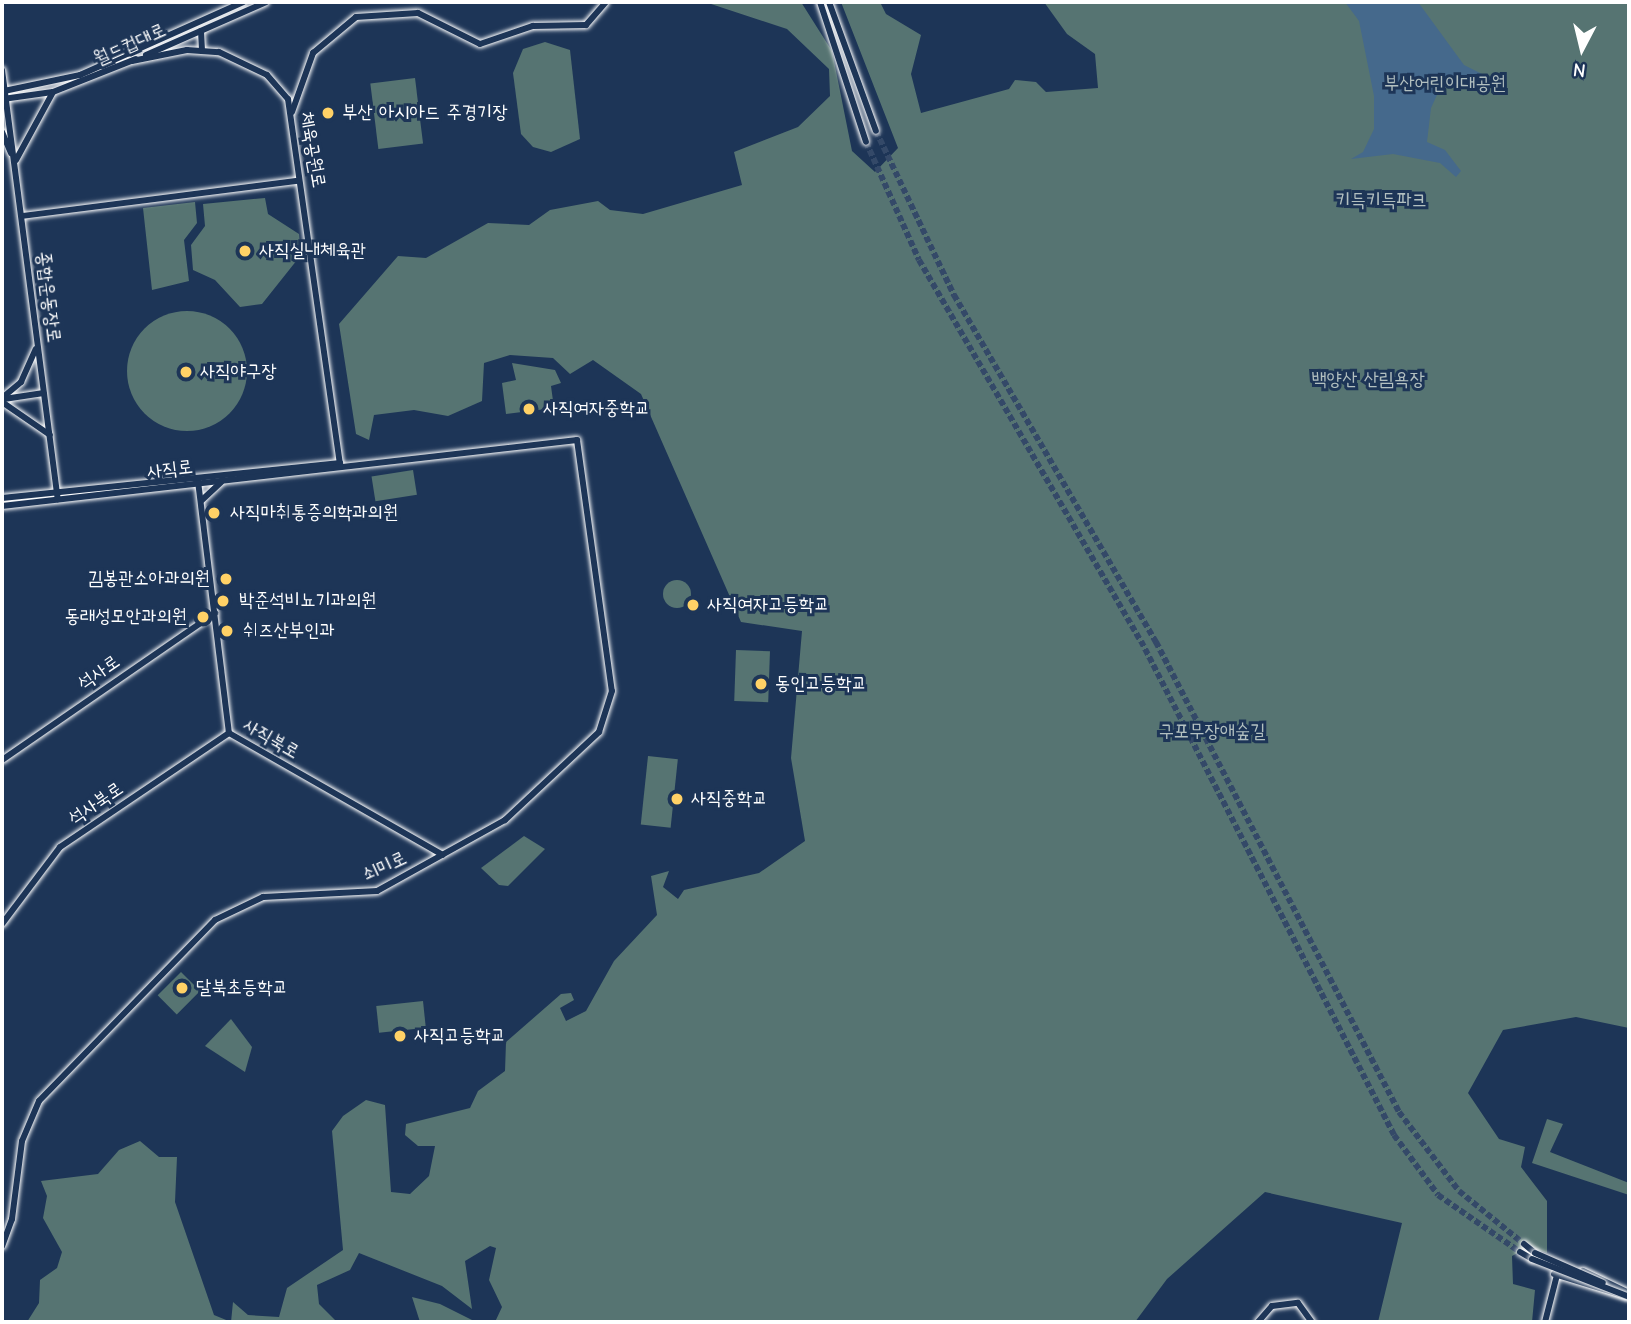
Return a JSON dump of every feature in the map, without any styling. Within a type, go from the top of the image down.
[{"type":"main road","name":"월드컵대로","points":[[3,91],[80,75],[243,2]]},
{"type":"main road","name":"월드컵대로","points":[[4,99],[52,92],[132,61],[266,2]]},
{"type":"main road","points":[[291,121],[300,78],[320,44],[364,14],[426,15],[480,44],[533,26],[586,25],[606,2]]},
{"type":"main road","points":[[820,2],[866,142]]},
{"type":"main road","points":[[829,2],[876,131]]},
{"type":"main road","points":[[201,31],[202,50]]},
{"type":"main road","name":"체육공원로","points":[[132,61],[202,50],[236,57],[279,84],[291,121],[298,181],[309,216],[340,463]]},
{"type":"main road","name":"종합운동장로","points":[[2,70],[57,495]]},
{"type":"main road","points":[[15,162],[52,92]]},
{"type":"main road","points":[[2,132],[15,162]]},
{"type":"main road","points":[[22,216],[298,181]]},
{"type":"main road","points":[[2,400],[21,382],[38,344]]},
{"type":"main road","points":[[2,400],[44,393]]},
{"type":"main road","points":[[2,400],[50,435]]},
{"type":"main road","name":"사직로","points":[[2,506],[197,474],[340,463],[570,438],[582,445]]},
{"type":"main road","name":"쇠미로","points":[[2,1246],[12,1219],[22,1141],[39,1101],[215,920],[263,897],[369,893],[443,856],[520,808],[590,742],[608,716],[611,685],[582,445]]},
{"type":"main road","name":"사직로","points":[[2,498],[198,483],[340,463]]},
{"type":"main road","name":"사직북로","points":[[197,474],[229,733],[443,856]]},
{"type":"main road","points":[[201,502],[228,479]]},
{"type":"main road","name":"석사로","points":[[2,760],[215,613]]},
{"type":"main road","points":[[202,622],[216,629]]},
{"type":"main road","name":"석사북로","points":[[2,924],[60,847],[229,733]]},
{"type":"main road","points":[[1524,1244],[1534,1256]]},
{"type":"main road","points":[[1520,1252],[1628,1295]]},
{"type":"main road","points":[[1545,1322],[1554,1274],[1561,1263],[1628,1295]]},
{"type":"main road","points":[[1554,1274],[1628,1295]]},
{"type":"main road","points":[[1258,1322],[1272,1306],[1298,1303],[1312,1322]]},
{"type":"green space","name":"구포무장애숲길","points":[[705,2],[801,2],[832,51],[852,151],[875,172],[898,148],[841,2],[880,2],[886,14],[921,35],[911,74],[921,113],[1009,89],[1015,80],[1036,82],[1046,92],[1098,88],[1095,54],[1067,34],[1044,2],[1629,2],[1629,1028],[1576,1017],[1503,1030],[1468,1093],[1499,1139],[1525,1147],[1521,1167],[1547,1201],[1547,1253],[1529,1247],[1512,1256],[1513,1284],[1535,1290],[1532,1322],[1378,1322],[1402,1223],[1265,1192],[1167,1279],[1135,1322],[495,1322],[502,1307],[489,1280],[496,1248],[490,1246],[465,1261],[472,1309],[442,1286],[359,1253],[350,1270],[317,1285],[319,1304],[337,1322],[231,1322],[233,1302],[248,1315],[279,1317],[287,1288],[343,1250],[332,1131],[343,1116],[366,1100],[385,1105],[391,1192],[410,1194],[429,1176],[435,1146],[418,1146],[405,1135],[406,1124],[470,1108],[478,1091],[505,1071],[506,1042],[561,994],[571,993],[574,1000],[560,1008],[566,1021],[586,1011],[614,961],[657,915],[651,876],[669,871],[663,887],[678,899],[684,890],[759,873],[805,841],[791,758],[802,631],[741,622],[641,394],[593,360],[570,374],[553,358],[510,355],[484,363],[482,401],[448,416],[414,410],[374,415],[369,440],[356,434],[339,324],[398,256],[426,258],[488,223],[529,225],[550,210],[598,201],[610,210],[643,214],[742,185],[734,152],[798,127],[830,96],[829,69],[787,29]]},
{"type":"green space","points":[[545,42],[570,50],[580,139],[551,152],[533,147],[521,134],[513,73],[523,49]]},
{"type":"green space","points":[[415,78],[423,144],[378,149],[370,83]]},
{"type":"green space","points":[[265,198],[268,214],[299,234],[301,255],[262,304],[240,307],[215,280],[193,270],[191,245],[205,226],[203,204]]},
{"type":"green space","points":[[195,202],[197,223],[184,240],[189,281],[152,290],[143,208]]},
{"type":"green space","name":"사직야구장","points":[[187,311],[210,316],[229,329],[242,348],[247,371],[242,394],[229,413],[210,426],[187,431],[164,426],[145,413],[132,394],[127,371],[132,348],[145,329],[164,316]]},
{"type":"green space","points":[[512,363],[555,370],[561,383],[551,386],[554,408],[506,414],[502,383],[516,380]]},
{"type":"green space","points":[[413,470],[417,495],[375,501],[372,477]]},
{"type":"green space","points":[[677,580],[687,584],[691,594],[687,604],[677,608],[667,604],[663,594],[667,584]]},
{"type":"green space","points":[[736,650],[770,651],[768,702],[734,701]]},
{"type":"green space","points":[[648,756],[678,759],[671,828],[641,825]]},
{"type":"green space","points":[[524,836],[545,849],[508,886],[499,885],[481,868]]},
{"type":"green space","points":[[181,972],[200,991],[177,1014],[158,995]]},
{"type":"green space","points":[[423,1001],[426,1028],[379,1033],[376,1006]]},
{"type":"green space","points":[[231,1019],[252,1047],[245,1072],[205,1046]]},
{"type":"green space","points":[[1547,1119],[1563,1124],[1550,1152],[1629,1183],[1629,1195],[1532,1163]]},
{"type":"green space","points":[[140,1141],[159,1157],[177,1157],[175,1202],[214,1315],[231,1322],[27,1322],[39,1303],[40,1280],[57,1268],[62,1252],[43,1218],[47,1196],[41,1181],[98,1174],[119,1150]]},
{"type":"green space","points":[[412,1297],[440,1304],[476,1322],[420,1322]]},
{"type":"water","points":[[1345,2],[1418,2],[1464,65],[1490,78],[1467,88],[1443,82],[1431,108],[1427,142],[1445,150],[1461,171],[1456,177],[1440,163],[1393,154],[1351,159],[1363,152],[1374,129],[1374,96],[1359,21]]},
{"type":"tunnel","points":[[876,131],[954,295],[1156,642],[1399,1112],[1459,1191],[1524,1244]]},
{"type":"tunnel","points":[[866,142],[919,260],[1141,641],[1394,1135],[1438,1195],[1520,1252]]},
{"type":"place","name":"부산 아시아드 주경기장","points":[[328,113]]},
{"type":"place","name":"사직실내체육관","points":[[245,251]]},
{"type":"place","name":"사직야구장","points":[[186,372]]},
{"type":"place","name":"사직여자중학교","points":[[529,409]]},
{"type":"place","name":"사직마취통증의학과의원","points":[[214,513]]},
{"type":"place","name":"김봉관소아과의원","points":[[226,579]]},
{"type":"place","name":"박준석비뇨기과의원","points":[[223,601]]},
{"type":"place","name":"사직여자고등학교","points":[[693,605]]},
{"type":"place","name":"동래성모안과의원","points":[[203,617]]},
{"type":"place","name":"쉬즈산부인과","points":[[227,631]]},
{"type":"place","name":"동인고등학교","points":[[761,684]]},
{"type":"place","name":"사직중학교","points":[[677,799]]},
{"type":"place","name":"달북초등학교","points":[[182,988]]},
{"type":"place","name":"사직고등학교","points":[[400,1036]]},
{"type":"park label","name":"부산어린이대공원","points":[[1445,84]]},
{"type":"park label","name":"키득키득파크","points":[[1381,201]]},
{"type":"park label","name":"백양산 산림욕장","points":[[1368,380]]}]
